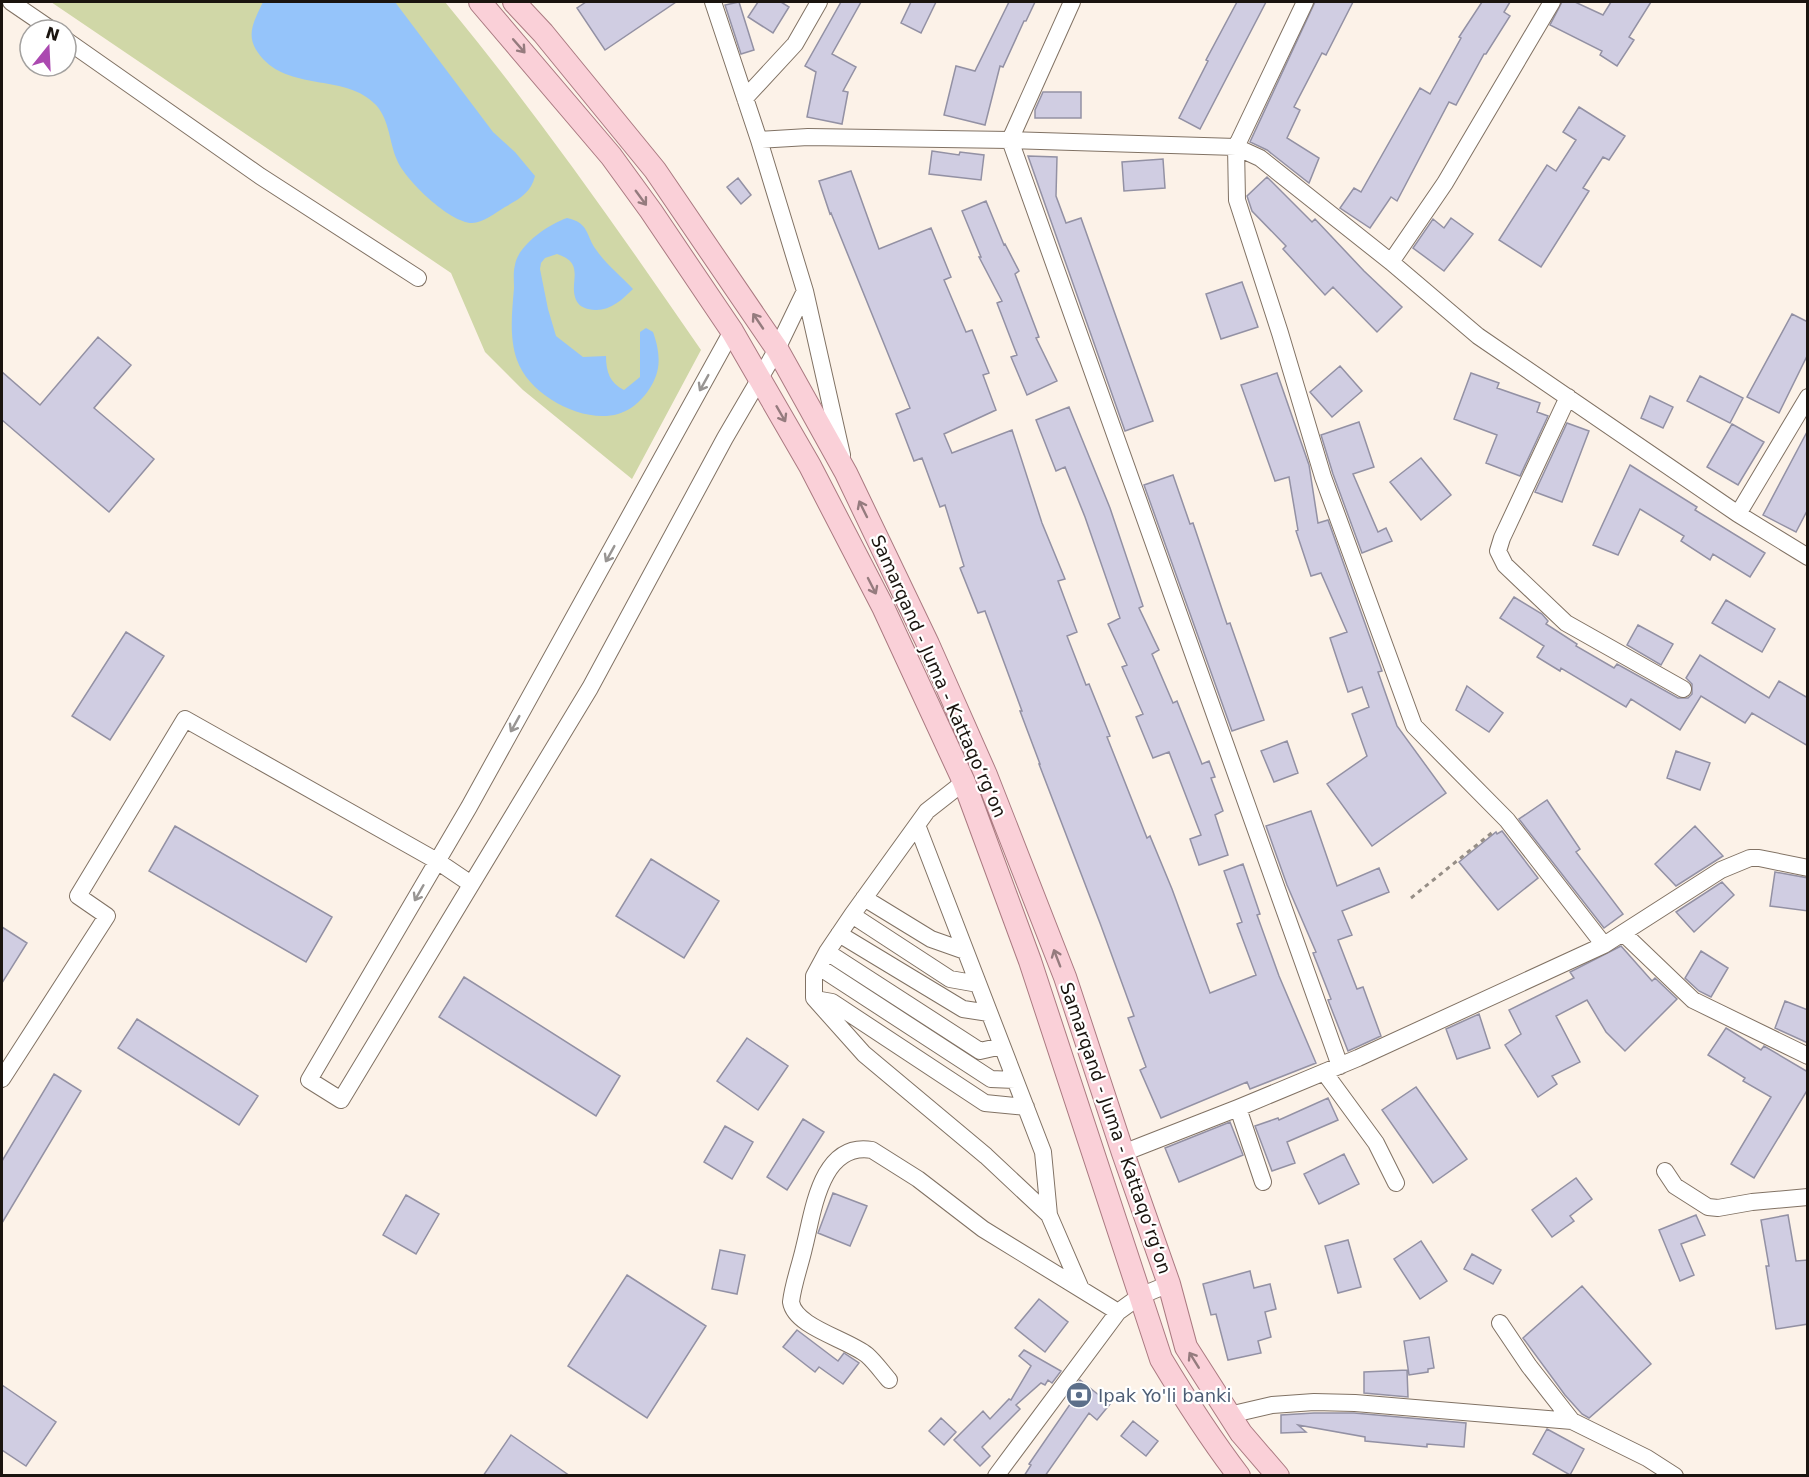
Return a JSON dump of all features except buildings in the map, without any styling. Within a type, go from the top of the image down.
[{"type":"main road","name":"Samarqand - Juma - Kattaqo‘rg‘on","points":[[480,2],[611,156],[732,331],[810,466],[883,607],[964,782],[1030,961],[1161,1359],[1192,1412],[1239,1476]]},
{"type":"main road","name":"Samarqand - Juma - Kattaqo‘rg‘on","points":[[514,2],[550,42],[655,170],[777,349],[846,473],[928,644],[986,775],[1065,977],[1169,1284],[1186,1347],[1241,1433],[1278,1476]]},
{"type":"street","points":[[11,2],[34,18]]},
{"type":"street","points":[[713,2],[759,140],[805,291],[846,473]]},
{"type":"street","points":[[745,98],[795,44],[819,2]]},
{"type":"street","points":[[1072,2],[1010,140],[1340,1066]]},
{"type":"street","points":[[1305,2],[1236,147],[1237,200],[1323,477],[1414,726],[1507,820],[1604,945]]},
{"type":"street","points":[[1391,262],[1445,183],[1552,2]]},
{"type":"street","points":[[78,48],[260,176],[418,278]]},
{"type":"street","points":[[759,140],[808,137],[1236,147],[1260,158],[1391,262],[1478,336],[1738,514],[1808,557]]},
{"type":"street","points":[[732,331],[437,861],[309,1080],[340,1100],[590,688],[759,377],[777,349],[805,291]]},
{"type":"street","points":[[1568,397],[1498,551],[1505,565],[1566,623],[1683,689]]},
{"type":"street","points":[[1738,514],[1808,397]]},
{"type":"street","points":[[2,1078],[107,916],[78,896],[185,719],[437,861],[471,884]]},
{"type":"street","points":[[964,782],[927,811],[852,915],[814,976],[814,998],[864,1054],[986,1156],[1049,1215]]},
{"type":"street","points":[[917,825],[1043,1152],[1049,1215],[1081,1289]]},
{"type":"street","points":[[1123,1153],[1340,1066],[1604,945],[1721,870],[1750,858],[1808,868]]},
{"type":"street","points":[[864,898],[931,939],[965,951]]},
{"type":"street","points":[[852,915],[950,979],[978,984]]},
{"type":"street","points":[[1623,933],[1693,1000],[1808,1056]]},
{"type":"street","points":[[840,934],[963,1009],[989,1013]]},
{"type":"street","points":[[823,960],[980,1050],[1002,1046]]},
{"type":"street","points":[[823,960],[991,1079],[1015,1080]]},
{"type":"street","points":[[814,998],[832,1002],[985,1103],[1026,1107]]},
{"type":"street","points":[[1324,1072],[1376,1143],[1396,1183]]},
{"type":"street","points":[[1238,1108],[1263,1182]]},
{"type":"street","points":[[889,1380],[867,1355],[799,1318],[792,1310],[791,1302],[817,1193],[826,1173],[844,1155],[854,1150],[864,1148],[881,1155],[918,1179],[983,1229],[1118,1312]]},
{"type":"street","points":[[1665,1171],[1675,1186],[1708,1207],[1718,1208],[1752,1202],[1808,1197]]},
{"type":"street","points":[[996,1476],[1118,1312],[1140,1296],[1169,1284]]},
{"type":"street","points":[[1500,1323],[1529,1366],[1572,1421]]},
{"type":"street","points":[[1229,1415],[1272,1405],[1314,1402],[1355,1403],[1572,1421],[1647,1458],[1676,1476]]},
{"type":"path","points":[[1411,897],[1507,820]]},
{"type":"green space","points":[[51,2],[445,2],[545,130],[701,350],[632,479],[523,390],[485,352],[451,273],[78,20],[78,18]]},
{"type":"water","points":[[263,2],[395,2],[493,132],[515,152],[535,176],[531,187],[515,201],[476,223],[452,216],[429,199],[409,178],[394,153],[381,111],[364,95],[335,85],[289,75],[275,69],[263,59],[253,44],[252,31]]},
{"type":"water","points":[[567,218],[583,226],[601,256],[633,289],[607,308],[595,310],[586,308],[578,303],[575,297],[575,272],[571,262],[557,254],[545,258],[540,269],[556,336],[583,357],[606,356],[610,376],[615,384],[624,390],[640,377],[640,332],[646,328],[653,332],[656,341],[659,363],[649,390],[632,407],[618,414],[589,415],[558,404],[533,385],[523,373],[514,351],[512,315],[517,257],[535,236]]},
{"type":"place","name":"Ipak Yo'li banki","points":[[1079,1395]]}]
